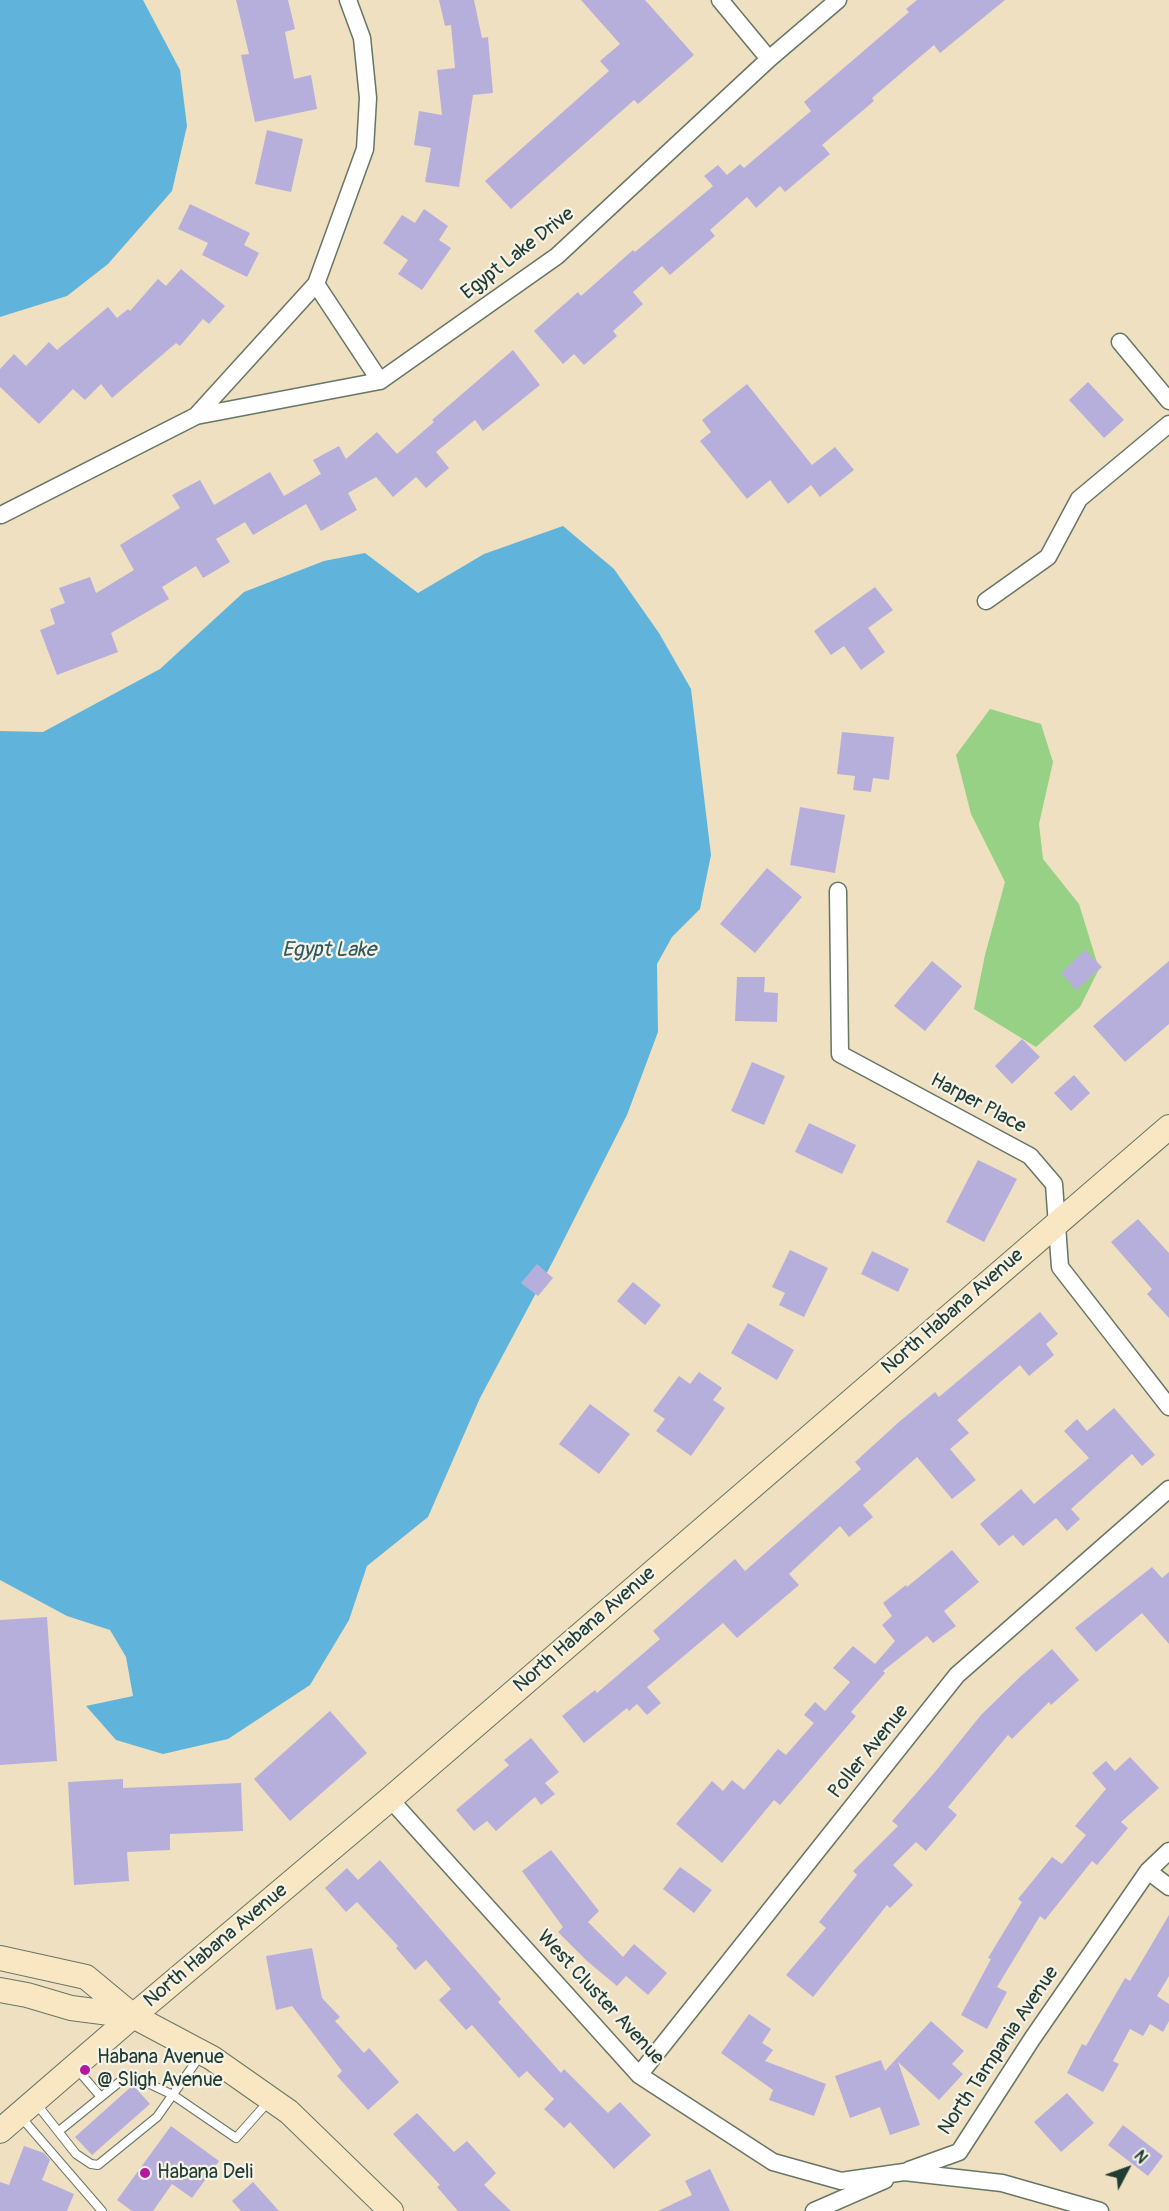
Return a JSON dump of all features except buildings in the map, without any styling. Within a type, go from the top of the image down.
[{"type":"street","points":[[348,0],[362,38],[368,98],[365,149],[316,284],[380,381]]},
{"type":"street","points":[[720,0],[769,59]]},
{"type":"street","name":"Egypt Lake Drive","points":[[1,515],[196,416],[380,381],[557,256],[769,59],[838,0]]},
{"type":"street","name":"Egypt Lake Drive","points":[[196,416],[316,284]]},
{"type":"street","points":[[1120,342],[1169,401]]},
{"type":"street","points":[[986,602],[1048,557],[1079,499],[1169,424]]},
{"type":"street","name":"Harper Place","points":[[838,891],[840,1054],[1030,1156],[1054,1184],[1059,1267],[1169,1407]]},
{"type":"street","name":"North Habana Avenue","points":[[0,2131],[390,1799],[1056,1222],[1169,1127]]},
{"type":"street","name":"Poller Avenue","points":[[639,2075],[957,1675],[1169,1489]]},
{"type":"street","name":"West Cluster Avenue","points":[[390,1799],[639,2075],[773,2162],[841,2181],[904,2172],[1002,2182],[1100,2211]]},
{"type":"street","name":"North Tampania Avenue","points":[[814,2211],[904,2172],[959,2152],[1032,2039],[1148,1871],[1169,1851]]},
{"type":"street","points":[[1148,1871],[1169,1887]]},
{"type":"street","points":[[0,1958],[86,1977],[133,2016],[202,2053],[289,2112],[391,2211]]},
{"type":"street","points":[[0,1990],[71,2008],[133,2016]]},
{"type":"lane","points":[[27,2108],[59,2131],[76,2154],[91,2164],[98,2165],[157,2117],[202,2053]]},
{"type":"lane","points":[[74,2067],[101,2097]]},
{"type":"lane","points":[[59,2131],[122,2080],[129,2078],[137,2078],[173,2095],[236,2138],[271,2099]]},
{"type":"lane","points":[[27,2108],[102,2211]]},
{"type":"green space","points":[[990,709],[1041,724],[1053,762],[1039,824],[1043,859],[1079,904],[1099,969],[1080,1007],[1036,1047],[974,1009],[985,955],[1005,882],[971,814],[956,755]]},
{"type":"water","points":[[0,0],[143,0],[180,70],[187,126],[172,191],[108,264],[67,296],[0,317]]},
{"type":"water","name":"Egypt Lake","points":[[563,526],[614,569],[659,633],[691,689],[711,855],[700,909],[672,937],[657,964],[658,1032],[627,1115],[480,1398],[428,1517],[367,1566],[349,1620],[310,1685],[228,1739],[163,1754],[116,1740],[86,1706],[133,1696],[126,1657],[110,1630],[67,1616],[0,1580],[0,731],[43,732],[160,669],[244,592],[324,561],[365,553],[418,593],[484,554]]},
{"type":"place","name":"Habana Avenue @ Sligh Avenue","points":[[85,2070]]},
{"type":"place","name":"Habana Deli","points":[[145,2173]]}]
